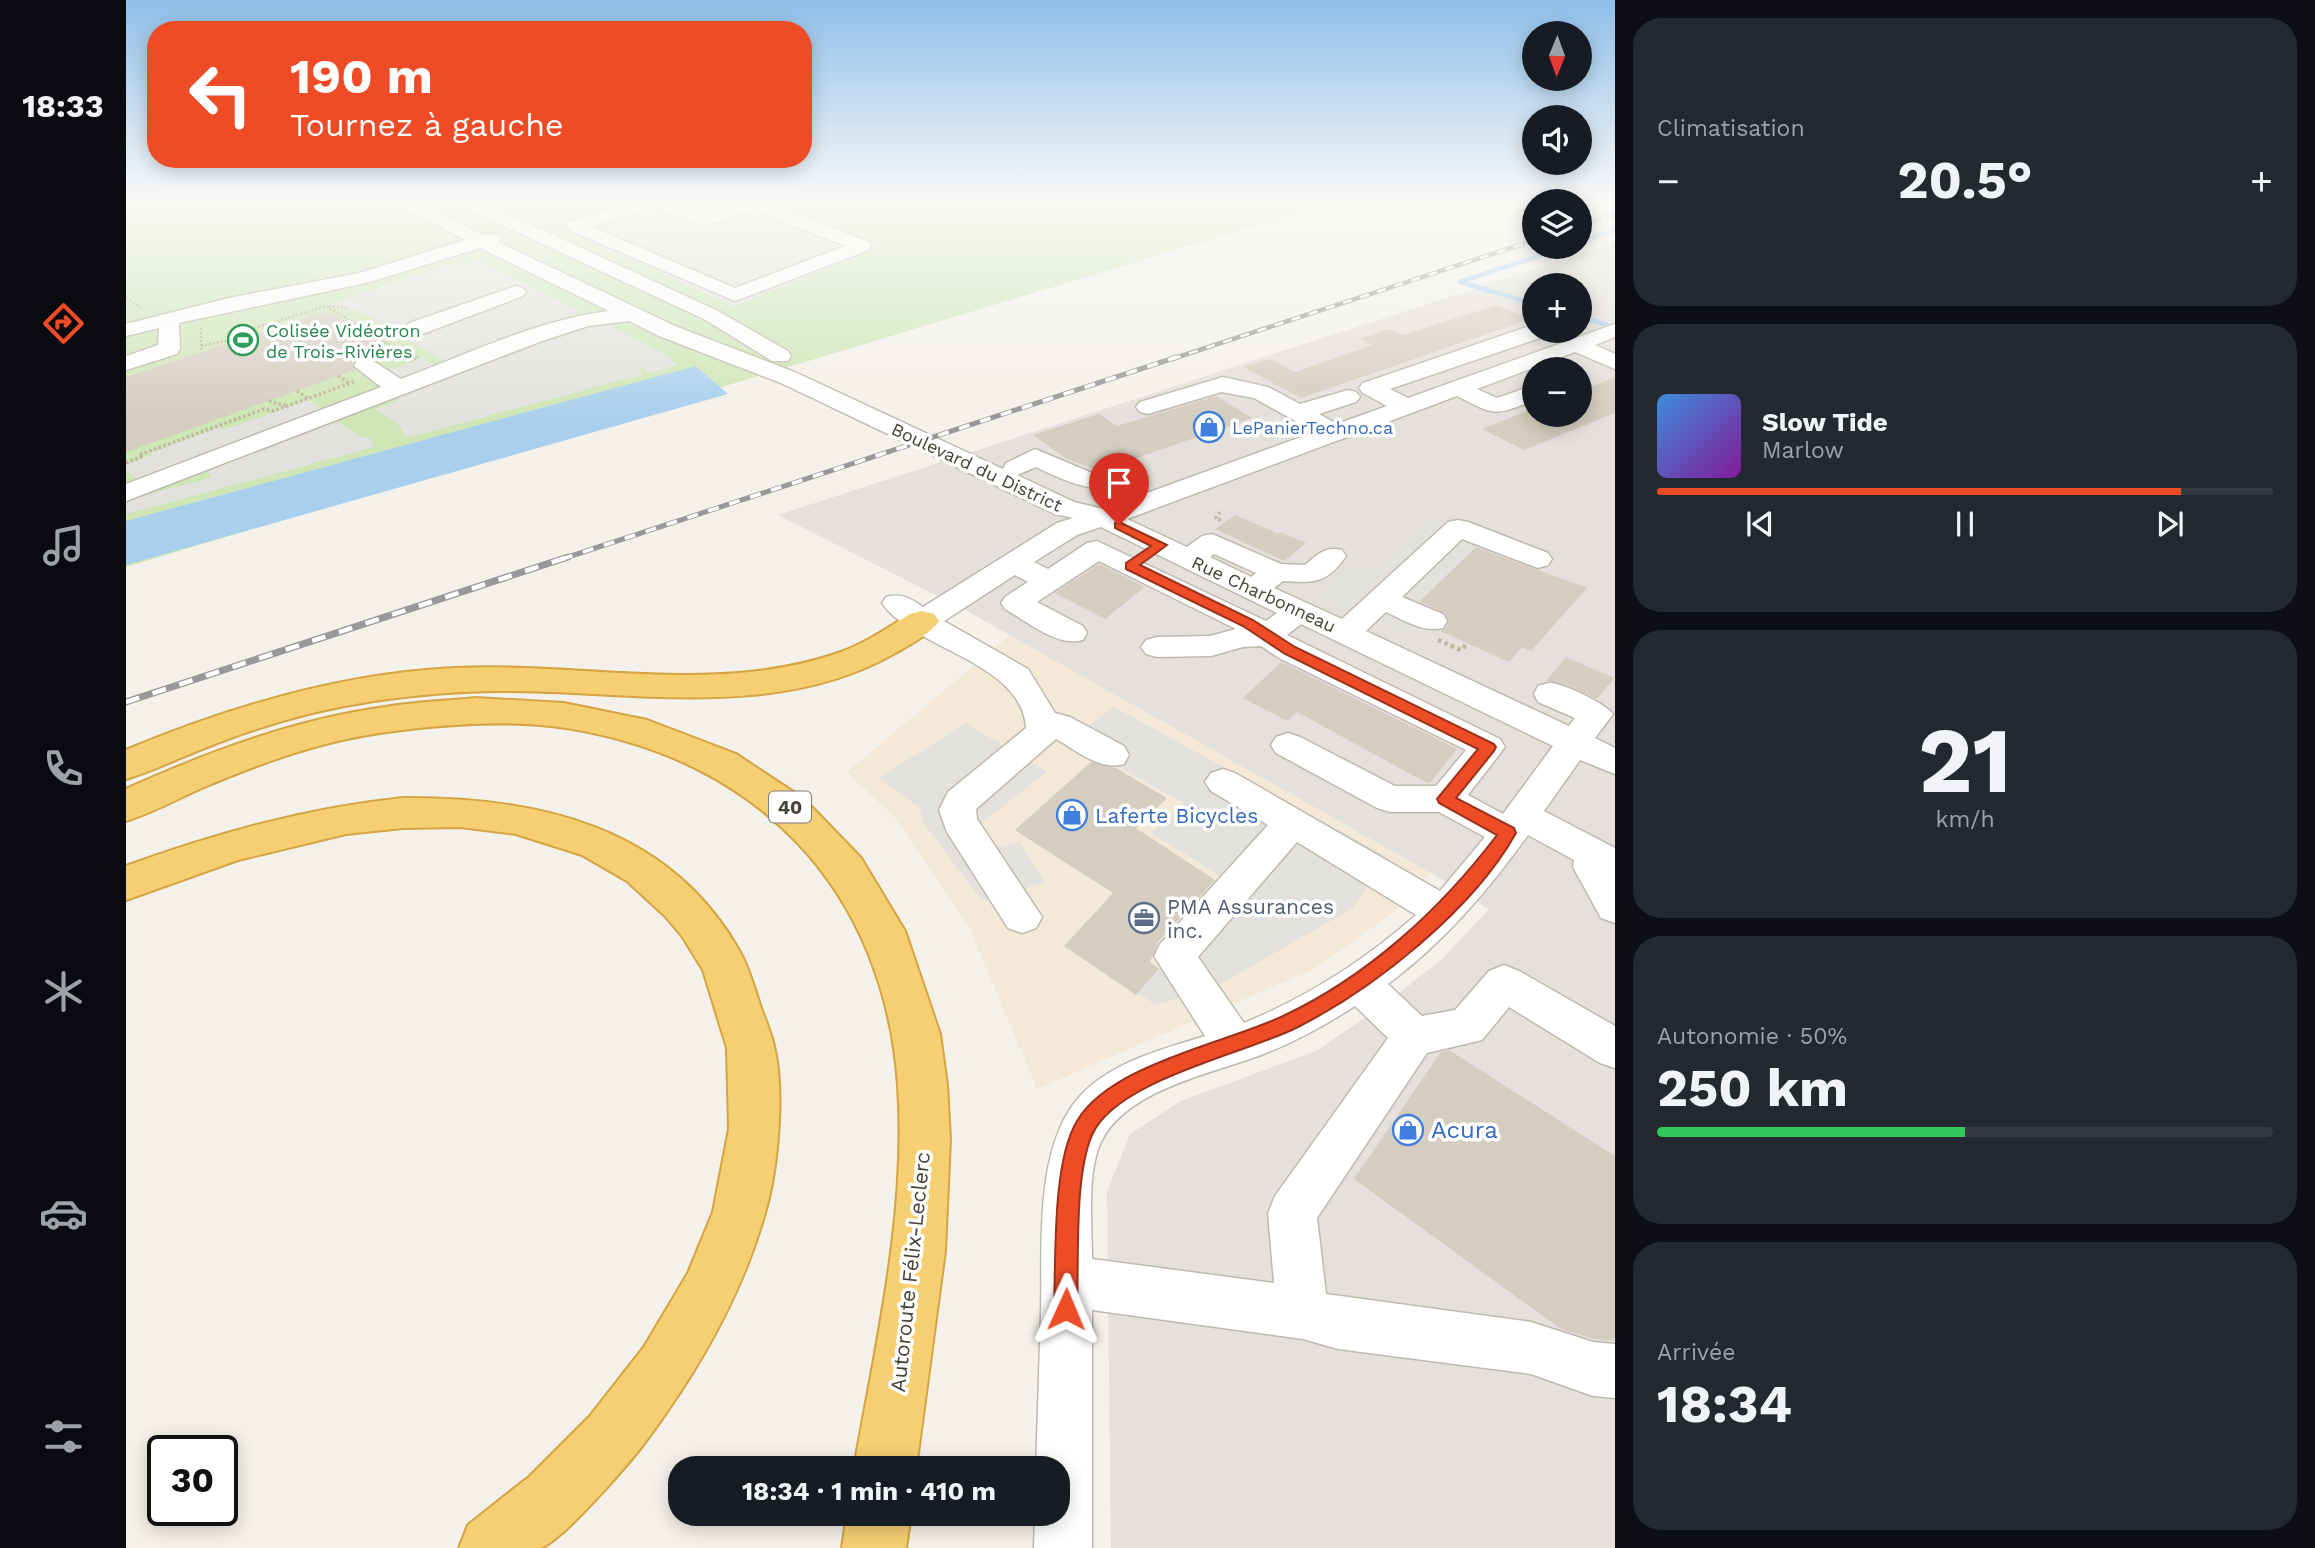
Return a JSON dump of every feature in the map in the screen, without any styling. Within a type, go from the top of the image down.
[{"type":"highway","points":[[126,765],[202,734],[263,715],[330,698],[393,687],[453,680],[513,679],[711,685],[794,677],[863,656],[909,612]]},
{"type":"highway","name":"Autoroute Félix-Leclerc","points":[[126,806],[221,765],[314,734],[407,716],[496,709],[578,716],[658,735],[727,763],[785,803],[838,857],[878,918],[902,975],[920,1059],[924,1138],[921,1200],[888,1456]]},
{"type":"highway","points":[[126,883],[230,846],[307,826],[412,813],[486,815],[553,828],[615,853],[652,878],[684,906],[719,955],[741,1009],[754,1086],[752,1141],[743,1199],[722,1260],[680,1344],[627,1420],[571,1482],[491,1548]]},
{"type":"highway","points":[[874,1548],[877,1526]]},
{"type":"street","points":[[126,330],[223,305],[381,273]]},
{"type":"street","name":"Boulevard du District","points":[[560,273],[600,299],[676,335],[789,378],[1070,510],[1102,517]]},
{"type":"street","name":"Boulevard du District","points":[[605,273],[699,309],[798,366],[1085,502],[1102,517]]},
{"type":"street","points":[[685,273],[736,295]]},
{"type":"street","points":[[699,309],[792,273]]},
{"type":"street","points":[[417,328],[516,292]]},
{"type":"street","points":[[585,320],[600,299]]},
{"type":"street","points":[[126,493],[306,402],[395,389],[585,320],[632,314]]},
{"type":"street","points":[[126,336],[167,320]]},
{"type":"street","points":[[126,363],[169,349],[170,327],[167,320]]},
{"type":"street","points":[[1406,407],[1371,388],[1522,336]]},
{"type":"street","points":[[1514,339],[1532,357]]},
{"type":"street","points":[[1546,357],[1578,344],[1613,348]]},
{"type":"street","points":[[1492,347],[1523,357]]},
{"type":"street","points":[[1592,362],[1613,348]]},
{"type":"street","points":[[1457,359],[1522,388]]},
{"type":"street","points":[[909,612],[1012,562],[1067,529],[1127,510],[1522,366]]},
{"type":"street","points":[[1415,373],[1496,407],[1522,396]]},
{"type":"street","points":[[358,376],[394,385],[395,389]]},
{"type":"street","points":[[1148,407],[1223,384],[1260,392],[1335,433]]},
{"type":"street","points":[[1298,414],[1348,397]]},
{"type":"street","points":[[1015,468],[1035,457],[1090,482],[1122,480]]},
{"type":"street","name":"Rue Charbonneau","points":[[1102,517],[1197,563],[1260,562],[1298,611],[1421,669],[1595,718],[1615,762]]},
{"type":"street","points":[[1345,633],[1458,528],[1538,559]]},
{"type":"street","points":[[1175,588],[1212,542],[1260,562],[1312,574],[1332,556]]},
{"type":"street","points":[[1131,566],[1160,545]]},
{"type":"street","points":[[1438,547],[1465,558]]},
{"type":"street","points":[[1072,633],[1016,603],[1097,549],[1248,623],[1290,651],[1488,747],[1445,799]]},
{"type":"street","points":[[1012,562],[1049,581]]},
{"type":"street","points":[[1407,575],[1435,587]]},
{"type":"street","points":[[1382,599],[1432,621]]},
{"type":"street","points":[[1157,647],[1211,646],[1242,637],[1267,636],[1298,611]]},
{"type":"street","points":[[909,612],[1017,676],[1043,723],[1043,732],[961,801],[957,810],[960,822],[1022,917]]},
{"type":"street","points":[[1391,700],[1421,669]]},
{"type":"street","points":[[1063,1548],[1066,1281],[1072,1166],[1079,1140],[1090,1118],[1107,1101],[1129,1086],[1306,1014],[1358,982],[1443,913],[1469,884],[1595,718],[1550,694]]},
{"type":"street","points":[[1043,723],[1058,725],[1112,755]]},
{"type":"street","points":[[1288,745],[1390,799],[1445,799],[1605,860]]},
{"type":"street","points":[[1223,782],[1407,888],[1443,913]]},
{"type":"street","points":[[1235,1045],[1174,956],[1293,822]]},
{"type":"street","points":[[1605,860],[1591,861],[1592,867],[1615,907]]},
{"type":"street","points":[[1358,982],[1414,1036]]},
{"type":"street","points":[[1303,1313],[1292,1213],[1414,1036],[1467,1027],[1504,983],[1615,1049]]},
{"type":"street","points":[[1066,1281],[1303,1313],[1338,1323],[1531,1348],[1593,1369],[1615,1371]]},
{"type":"path","points":[[201,346],[240,339],[235,335],[326,306],[349,308]]},
{"type":"path","points":[[326,306],[413,359]]},
{"type":"path","points":[[201,327],[201,352]]},
{"type":"path","points":[[256,329],[260,332]]},
{"type":"path","points":[[401,365],[420,356]]},
{"type":"path","points":[[338,376],[358,376]]},
{"type":"path","points":[[139,455],[259,411],[274,411],[306,402],[358,376]]},
{"type":"path","points":[[269,401],[306,402]]},
{"type":"path","points":[[259,411],[264,414]]},
{"type":"path","points":[[231,415],[238,419]]},
{"type":"path","points":[[133,450],[139,455]]},
{"type":"path","points":[[126,463],[141,457],[139,455]]},
{"type":"path","points":[[1209,510],[1219,513],[1216,518],[1223,521]]},
{"type":"shaded area","points":[[424,273],[504,273],[580,311],[449,364],[361,312],[327,305]]},
{"type":"shaded area","points":[[661,273],[816,273],[734,306]]},
{"type":"shaded area","points":[[1522,273],[1522,343],[1592,343],[1592,273],[1615,273],[1615,1548],[1111,1548],[1107,1192],[1130,1134],[1181,1101],[1316,1051],[1391,1000],[1444,957],[1489,909],[1431,873],[967,611],[778,515]]},
{"type":"shaded area","points":[[604,323],[665,354],[677,365],[648,373],[643,368],[638,369],[643,374],[406,438],[399,425],[375,409],[396,402],[401,393],[547,337],[553,340]]},
{"type":"shaded area","points":[[423,358],[439,367],[392,384],[378,375]]},
{"type":"shaded area","points":[[309,400],[324,411],[237,440],[239,443],[139,481],[126,470],[126,464],[152,455],[151,453],[220,427],[223,430]]},
{"type":"shaded area","points":[[335,419],[361,438],[368,436],[374,447],[126,514],[126,500],[212,478],[204,468]]},
{"type":"shaded area","points":[[1436,513],[1464,523],[1479,544],[1420,601],[1440,610],[1411,640],[1317,596],[1356,561],[1374,569]]},
{"type":"shaded area","points":[[1010,635],[1431,873],[1389,916],[1314,969],[1037,1089],[969,927],[895,818],[847,772]]},
{"type":"shaded area","points":[[1114,707],[1386,856],[1353,908],[1217,986],[1156,1005],[1137,993],[1162,967],[1155,961],[1230,882],[1151,833],[1184,803],[1069,740]]},
{"type":"shaded area","points":[[966,723],[1047,772],[981,823],[994,849],[1019,842],[1045,882],[982,901],[923,822],[920,808],[879,778]]},
{"type":"green space","points":[[126,273],[1099,273],[126,567]]},
{"type":"water","points":[[696,366],[728,394],[126,565],[126,521]]},
{"type":"building","points":[[1496,305],[1522,316],[1522,322],[1301,398],[1244,367],[1270,359],[1295,372],[1373,345],[1360,339],[1389,329],[1403,335]]},
{"type":"building","points":[[321,313],[334,314],[398,353],[379,361],[373,358],[357,358],[352,365],[355,370],[126,452],[126,377]]},
{"type":"building","points":[[1615,377],[1615,413],[1592,422],[1592,386]]},
{"type":"building","points":[[1216,396],[1252,418],[1099,471],[1067,459],[1033,435],[1099,414],[1117,426]]},
{"type":"building","points":[[1522,413],[1522,427],[1581,427],[1524,450],[1482,429]]},
{"type":"building","points":[[1235,515],[1306,543],[1284,561],[1215,529]]},
{"type":"building","points":[[1476,547],[1587,588],[1531,651],[1522,647],[1509,662],[1440,631],[1445,629],[1449,622],[1445,613],[1420,601]]},
{"type":"building","points":[[1099,564],[1145,587],[1105,619],[1055,593]]},
{"type":"building","points":[[1566,657],[1614,678],[1597,699],[1565,684],[1546,681]]},
{"type":"building","points":[[1281,662],[1457,749],[1430,783],[1427,783],[1297,712],[1287,721],[1243,698]]},
{"type":"building","points":[[1091,762],[1116,768],[1167,798],[1136,828],[1215,880],[1158,942],[1150,962],[1159,969],[1136,995],[1064,946],[1113,893],[1015,830]]},
{"type":"building","points":[[1449,1050],[1615,1156],[1613,1341],[1594,1339],[1561,1329],[1354,1179],[1440,1053]]},
{"type":"waterway","points":[[1487,273],[1460,282],[1522,300]]},
{"type":"waterway","points":[[1592,321],[1607,325]]},
{"type":"railway","points":[[1172,359],[1434,273]]},
{"type":"railway","points":[[562,559],[1177,357]]},
{"type":"railway","points":[[126,702],[568,557]]},
{"type":"place","name":"Colisée Vidéotron de Trois-Rivières","points":[[243,340]]},
{"type":"place","name":"LePanierTechno.ca","points":[[1209,427]]},
{"type":"place","name":"Laferte Bicycles","points":[[1072,815]]},
{"type":"place","name":"PMA Assurances inc.","points":[[1144,918]]},
{"type":"place","name":"Acura","points":[[1408,1130]]},
{"type":"route","points":[[1066,1309],[1067,1227],[1074,1152],[1090,1118],[1098,1109],[1117,1093],[1143,1079],[1289,1023],[1365,977],[1443,913],[1508,833],[1445,799],[1488,747],[1290,651],[1248,623],[1131,566],[1160,545],[1119,525]]}]
